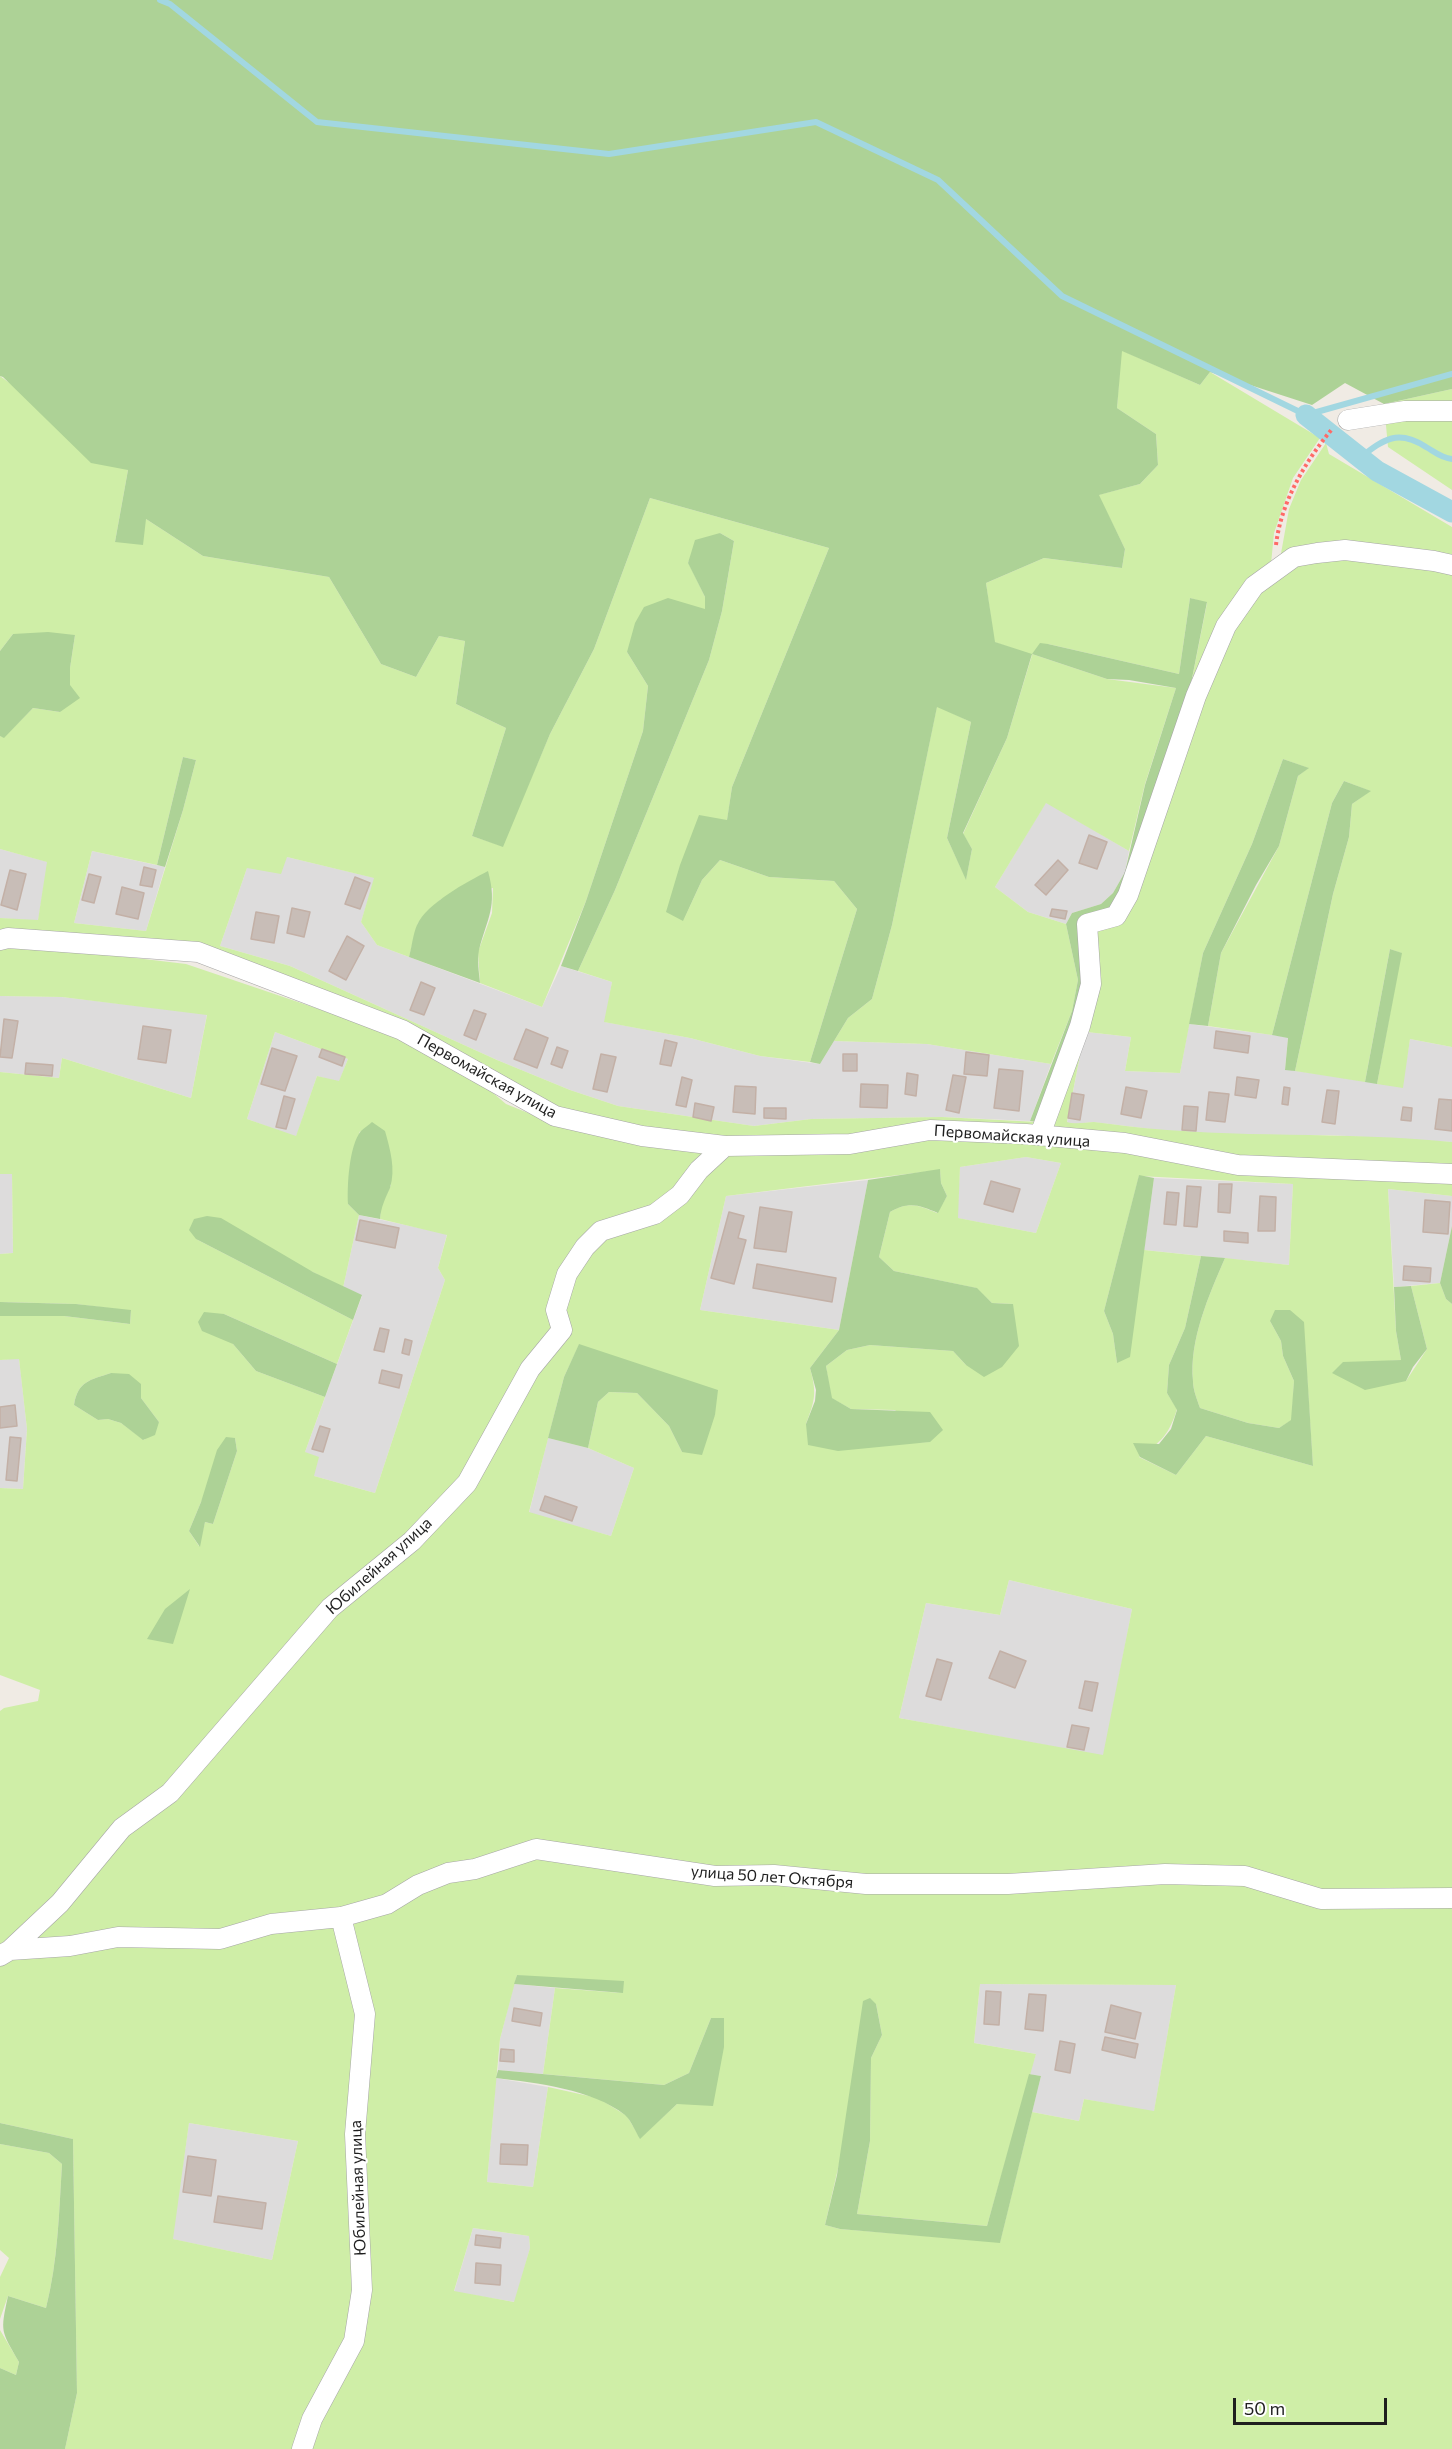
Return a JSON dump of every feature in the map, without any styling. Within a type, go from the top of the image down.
[{"type":"street","points":[[1348,420],[1405,411],[1452,411]]},
{"type":"street","points":[[1040,1135],[1080,1026],[1091,984],[1087,924],[1116,916],[1128,895],[1196,696],[1226,626],[1254,586],[1294,557],[1345,550],[1452,565]]},
{"type":"street","name":"Первомайская улица","points":[[0,940],[8,938],[198,952],[402,1030],[555,1116],[642,1136],[725,1146],[850,1144],[930,1130],[1040,1135],[1125,1143],[1238,1165],[1452,1174]]},
{"type":"street","name":"Юбилейная улица","points":[[5,1953],[60,1903],[122,1828],[170,1793],[330,1608],[412,1541],[467,1483],[530,1369],[562,1330],[556,1310],[567,1274],[585,1247],[601,1231],[656,1214],[680,1196],[699,1170],[725,1146]]},
{"type":"street","name":"улица 50 лет Октября","points":[[5,1953],[70,1946],[118,1937],[220,1939],[271,1924],[341,1917],[387,1905],[418,1885],[448,1873],[475,1869],[536,1849],[715,1876],[774,1875],[866,1884],[1008,1884],[1165,1874],[1245,1876],[1321,1899],[1452,1898]]},
{"type":"street","name":"Юбилейная улица","points":[[302,2449],[312,2419],[354,2342],[362,2290],[356,2134],[364,2014],[341,1917]]},
{"type":"path","points":[[1276,568],[1277,534],[1297,478],[1332,429],[1348,420]]},
{"type":"shaded area","points":[[1046,802],[1129,851],[1125,872],[1113,893],[1101,904],[1072,913],[1066,924],[1028,912],[995,887]]},
{"type":"shaded area","points":[[0,849],[48,862],[38,921],[0,918]]},
{"type":"shaded area","points":[[92,851],[165,867],[146,931],[74,923]]},
{"type":"shaded area","points":[[287,857],[375,878],[361,922],[377,945],[542,1007],[561,966],[612,982],[605,1022],[690,1038],[760,1056],[820,1064],[834,1041],[927,1044],[1051,1064],[1030,1121],[942,1117],[811,1119],[754,1126],[618,1106],[570,1090],[497,1060],[290,966],[220,946],[247,868]]},
{"type":"shaded area","points":[[0,996],[62,997],[207,1014],[191,1098],[62,1058],[59,1078],[0,1072]]},
{"type":"shaded area","points":[[1189,1024],[1288,1037],[1285,1069],[1402,1087],[1410,1039],[1452,1047],[1452,1142],[1329,1135],[1236,1135],[1168,1131],[1093,1122],[1067,1123],[1082,1045],[1087,1032],[1131,1037],[1125,1071],[1180,1073]]},
{"type":"shaded area","points":[[275,1032],[348,1059],[339,1082],[317,1076],[296,1137],[247,1119]]},
{"type":"shaded area","points":[[1026,1157],[1061,1163],[1036,1233],[957,1218],[960,1167]]},
{"type":"shaded area","points":[[0,1174],[12,1174],[13,1253],[0,1254]]},
{"type":"shaded area","points":[[1154,1178],[1293,1184],[1289,1265],[1144,1250]]},
{"type":"shaded area","points":[[868,1180],[839,1330],[700,1310],[726,1196]]},
{"type":"shaded area","points":[[1388,1189],[1452,1196],[1452,1226],[1440,1283],[1394,1287]]},
{"type":"shaded area","points":[[359,1215],[447,1234],[438,1268],[445,1280],[375,1493],[314,1476],[305,1452],[362,1296],[343,1288]]},
{"type":"shaded area","points":[[19,1358],[27,1429],[23,1489],[0,1488],[0,1360]]},
{"type":"shaded area","points":[[548,1438],[588,1448],[634,1468],[611,1536],[529,1513]]},
{"type":"shaded area","points":[[1009,1580],[1132,1609],[1104,1756],[899,1718],[926,1603],[1000,1615]]},
{"type":"shaded area","points":[[514,1984],[555,1988],[543,2074],[498,2070],[500,2039]]},
{"type":"shaded area","points":[[980,1984],[1176,1985],[1154,2112],[1084,2099],[1079,2121],[1032,2112],[1041,2076],[1029,2074],[1036,2054],[974,2043]]},
{"type":"shaded area","points":[[496,2078],[548,2087],[533,2187],[487,2182]]},
{"type":"shaded area","points":[[189,2123],[298,2141],[272,2260],[172,2239]]},
{"type":"shaded area","points":[[473,2228],[529,2236],[530,2248],[515,2302],[454,2292]]},
{"type":"green space","points":[[0,0],[1452,0],[1452,389],[1384,404],[1345,383],[1312,405],[1210,372],[1200,385],[1122,351],[1117,408],[1156,434],[1158,465],[1140,484],[1099,495],[1125,549],[1122,568],[1044,558],[986,583],[995,642],[1032,654],[1007,738],[963,833],[972,849],[966,880],[947,838],[971,722],[937,707],[892,925],[872,999],[848,1018],[820,1064],[810,1062],[857,909],[834,881],[769,877],[720,860],[702,880],[683,921],[666,912],[680,865],[699,815],[727,820],[732,787],[829,548],[650,498],[594,649],[550,734],[503,847],[472,836],[506,728],[456,704],[465,641],[439,636],[416,677],[381,664],[329,577],[203,556],[146,519],[143,545],[115,542],[128,470],[91,463],[0,376]]},
{"type":"green space","points":[[1121,350],[1200,385],[1210,372],[1320,438],[1293,478],[1274,533],[1271,564],[1185,714],[1207,603],[1190,598],[1179,674],[1048,644],[1032,654],[1107,679],[1176,688],[1145,784],[1129,851],[1046,803],[995,887],[1028,912],[1066,924],[1078,980],[1072,1011],[1051,1064],[927,1044],[834,1041],[848,1018],[872,999],[892,925],[937,706],[971,722],[947,838],[966,879],[972,849],[963,834],[1007,738],[1032,655],[994,642],[986,583],[1044,558],[1122,568],[1125,549],[1098,495],[1140,484],[1158,465],[1156,434],[1117,408]]},
{"type":"green space","points":[[0,376],[128,470],[115,542],[146,519],[203,556],[329,577],[381,664],[416,677],[439,636],[465,641],[456,704],[506,728],[472,836],[502,846],[550,734],[594,649],[650,498],[829,548],[732,787],[727,821],[683,921],[702,880],[720,860],[769,877],[834,881],[857,909],[810,1062],[760,1056],[690,1038],[604,1022],[612,982],[578,971],[615,890],[709,660],[722,611],[734,541],[720,533],[688,562],[705,597],[705,609],[627,652],[648,686],[643,731],[586,901],[542,1007],[480,983],[478,952],[492,913],[493,888],[441,899],[418,923],[409,957],[377,945],[361,922],[374,878],[287,857],[281,874],[247,868],[220,946],[290,966],[497,1060],[570,1090],[618,1106],[754,1126],[811,1119],[942,1117],[1038,1122],[1036,1128],[850,1140],[724,1138],[642,1129],[557,1110],[200,948],[0,934],[0,918],[38,920],[47,862],[0,849],[0,736],[4,737],[33,708],[60,712],[70,685],[75,635],[13,634],[0,651]],"holes":[[[183,757],[196,760],[146,931],[74,923],[92,851],[157,865]]]},
{"type":"green space","points":[[1452,389],[1452,490],[1388,447],[1384,404]]},
{"type":"green space","points":[[1326,443],[1329,454],[1452,527],[1452,560],[1280,559],[1289,509],[1301,480]]},
{"type":"green space","points":[[720,533],[734,541],[722,611],[709,660],[615,890],[578,971],[561,966],[586,901],[643,731],[648,686],[627,652],[635,623],[644,607],[668,598],[705,609],[705,597],[688,563],[695,540]]},
{"type":"green space","points":[[1355,555],[1452,570],[1452,1047],[1410,1039],[1403,1088],[1377,1084],[1401,953],[1390,949],[1365,1082],[1295,1071],[1333,894],[1349,837],[1352,804],[1370,791],[1344,781],[1332,803],[1272,1035],[1208,1026],[1221,953],[1279,846],[1298,776],[1308,768],[1283,759],[1252,844],[1203,953],[1180,1073],[1125,1071],[1131,1037],[1087,1032],[1082,1045],[1067,1122],[1094,1122],[1167,1130],[1452,1142],[1452,1168],[1237,1160],[1046,1129],[1091,930],[1113,919],[1200,700],[1243,607],[1290,565]]},
{"type":"green space","points":[[1190,598],[1207,602],[1185,714],[1116,910],[1087,916],[1082,1000],[1038,1122],[1030,1121],[1072,1011],[1078,980],[1066,924],[1072,913],[1101,904],[1113,893],[1125,872],[1145,785],[1176,688],[1129,680],[1107,679],[1032,654],[1040,643],[1048,644],[1179,674]]},
{"type":"green space","points":[[48,632],[75,635],[70,685],[80,698],[60,712],[33,708],[4,738],[0,736],[0,651],[13,634]]},
{"type":"green space","points":[[183,757],[196,760],[165,867],[157,865]]},
{"type":"green space","points":[[1283,759],[1309,768],[1298,776],[1279,846],[1221,953],[1208,1026],[1189,1024],[1203,953],[1252,844]]},
{"type":"green space","points":[[1344,781],[1371,791],[1352,804],[1349,837],[1333,894],[1295,1071],[1285,1070],[1288,1038],[1272,1035],[1332,803]]},
{"type":"green space","points":[[488,871],[492,903],[478,954],[480,983],[409,957],[414,932],[429,909],[448,894]]},
{"type":"green space","points":[[43,947],[186,964],[360,1023],[428,1051],[486,1087],[506,1104],[553,1123],[647,1144],[951,1136],[1452,1178],[1452,1196],[1388,1189],[1396,1331],[1401,1360],[1376,1362],[1406,1381],[1427,1349],[1411,1286],[1440,1283],[1446,1299],[1452,1304],[1452,2449],[65,2449],[77,2393],[73,2139],[0,2123],[0,1711],[4,1708],[38,1701],[40,1690],[0,1675],[0,1488],[23,1489],[27,1429],[19,1359],[0,1360],[0,1316],[64,1316],[130,1324],[131,1311],[76,1304],[0,1302],[0,1254],[13,1253],[12,1174],[0,1174],[0,1072],[59,1078],[62,1058],[191,1098],[207,1015],[62,997],[0,996],[0,949]],"holes":[[[275,1032],[348,1059],[339,1081],[317,1076],[296,1136],[247,1119]],[[360,1131],[391,1185],[381,1206],[380,1219],[447,1235],[438,1268],[445,1280],[375,1493],[314,1476],[319,1457],[305,1452],[325,1397],[256,1371],[233,1344],[224,1314],[337,1364],[353,1320],[196,1239],[313,1272],[343,1288],[359,1215],[348,1204],[351,1163]],[[1026,1157],[1061,1163],[1036,1233],[958,1218],[960,1167]],[[940,1170],[941,1183],[947,1196],[937,1213],[913,1205],[903,1206],[890,1212],[879,1257],[894,1271],[976,1288],[992,1303],[1013,1304],[966,1365],[953,1351],[870,1345],[847,1350],[826,1366],[831,1398],[851,1409],[895,1410],[930,1442],[901,1443],[806,1424],[814,1396],[810,1368],[839,1330],[700,1310],[726,1196]],[[1139,1176],[1293,1184],[1289,1265],[1225,1258],[1201,1318],[1194,1350],[1193,1384],[1200,1408],[1248,1423],[1279,1428],[1292,1420],[1294,1381],[1283,1356],[1281,1341],[1270,1321],[1305,1346],[1313,1466],[1206,1436],[1176,1475],[1139,1457],[1163,1437],[1177,1409],[1167,1393],[1169,1365],[1185,1328],[1201,1256],[1144,1250],[1117,1363],[1113,1334],[1104,1311]],[[579,1345],[715,1415],[682,1452],[669,1426],[637,1393],[609,1392],[598,1402],[588,1448],[634,1468],[611,1536],[529,1512],[564,1377]],[[111,1373],[141,1398],[159,1422],[144,1440],[121,1423],[108,1419],[98,1420],[74,1405],[82,1386]],[[235,1438],[237,1451],[213,1524],[205,1522],[199,1546],[189,1531],[201,1502]],[[1009,1580],[1132,1609],[1103,1755],[899,1718],[926,1603],[1000,1615]],[[517,1975],[622,1993],[555,1988],[543,2074],[664,2085],[689,2073],[711,2018],[724,2019],[677,2104],[640,2138],[627,2116],[598,2098],[548,2087],[533,2187],[487,2182],[500,2039]],[[980,1984],[1176,1985],[1154,2111],[1084,2099],[1079,2121],[1032,2112],[1000,2242],[840,2229],[825,2225],[876,2004],[882,2035],[871,2058],[870,2141],[857,2214],[987,2226],[1036,2054],[974,2043]],[[189,2123],[298,2141],[272,2260],[173,2239]],[[473,2228],[529,2236],[530,2248],[514,2302],[454,2291]]]},
{"type":"green space","points":[[1390,949],[1402,953],[1377,1084],[1365,1082]]},
{"type":"green space","points":[[372,1122],[385,1131],[392,1166],[392,1181],[380,1219],[359,1215],[348,1204],[351,1156],[357,1137]]},
{"type":"green space","points":[[940,1169],[941,1183],[947,1196],[938,1213],[914,1205],[903,1206],[890,1212],[879,1257],[894,1271],[977,1288],[992,1303],[1013,1304],[1019,1346],[1002,1367],[984,1377],[966,1365],[953,1351],[870,1345],[847,1350],[826,1366],[832,1398],[851,1409],[930,1412],[943,1430],[930,1442],[838,1451],[808,1445],[806,1424],[815,1401],[816,1390],[810,1368],[839,1330],[868,1180]]},
{"type":"green space","points":[[1139,1175],[1154,1178],[1130,1357],[1117,1363],[1113,1334],[1104,1311]]},
{"type":"green space","points":[[207,1216],[221,1218],[313,1272],[362,1295],[353,1320],[196,1239],[189,1230],[194,1219]]},
{"type":"green space","points":[[1452,1226],[1452,1304],[1446,1299],[1440,1283]]},
{"type":"green space","points":[[1201,1256],[1225,1258],[1201,1318],[1194,1350],[1193,1384],[1200,1408],[1248,1423],[1279,1428],[1291,1420],[1294,1381],[1283,1356],[1281,1341],[1270,1321],[1275,1310],[1290,1310],[1304,1322],[1313,1466],[1206,1436],[1176,1475],[1140,1457],[1133,1443],[1159,1444],[1171,1429],[1177,1410],[1167,1393],[1169,1365],[1185,1328]]},
{"type":"green space","points":[[1411,1286],[1427,1349],[1413,1367],[1406,1381],[1365,1390],[1332,1373],[1343,1362],[1401,1360],[1396,1331],[1394,1287]]},
{"type":"green space","points":[[0,1302],[76,1304],[131,1310],[130,1324],[64,1316],[0,1316]]},
{"type":"green space","points":[[204,1312],[224,1314],[337,1364],[325,1397],[256,1371],[233,1344],[202,1331],[198,1322]]},
{"type":"green space","points":[[579,1344],[718,1390],[715,1415],[702,1455],[682,1452],[669,1426],[637,1393],[609,1392],[598,1402],[588,1448],[548,1438],[564,1377]]},
{"type":"green space","points":[[111,1373],[129,1374],[141,1384],[141,1398],[159,1422],[155,1435],[143,1440],[121,1423],[108,1419],[98,1420],[74,1405],[82,1386]]},
{"type":"green space","points":[[226,1437],[235,1438],[237,1451],[213,1524],[205,1522],[200,1547],[189,1531],[201,1502],[217,1450]]},
{"type":"green space","points":[[190,1589],[173,1644],[147,1639],[165,1609]]},
{"type":"green space","points":[[517,1975],[624,1981],[623,1993],[514,1984]]},
{"type":"green space","points":[[870,1998],[876,2004],[882,2035],[871,2058],[870,2141],[857,2214],[987,2226],[1029,2074],[1041,2076],[1000,2243],[840,2229],[825,2225],[837,2175],[863,2001]]},
{"type":"green space","points":[[711,2018],[724,2018],[724,2047],[713,2106],[677,2104],[640,2139],[625,2115],[597,2099],[564,2089],[496,2078],[498,2070],[664,2085],[689,2073]]},
{"type":"green space","points":[[0,2123],[73,2139],[77,2393],[65,2449],[0,2449],[0,2368],[16,2375],[19,2362],[6,2337],[3,2325],[8,2296],[46,2308],[56,2255],[62,2164],[49,2153],[0,2144]]},
{"type":"green space","points":[[0,2144],[49,2153],[62,2164],[56,2255],[46,2308],[8,2296],[0,2319],[0,2277],[9,2258],[0,2250]]},
{"type":"green space","points":[[0,2330],[19,2362],[16,2375],[0,2368]]},
{"type":"building","points":[[1089,835],[1107,842],[1097,869],[1079,863]]},
{"type":"building","points":[[1058,860],[1068,870],[1046,895],[1035,885]]},
{"type":"building","points":[[144,867],[156,870],[152,887],[140,885]]},
{"type":"building","points":[[10,870],[26,874],[17,910],[1,905]]},
{"type":"building","points":[[89,874],[101,877],[94,903],[82,900]]},
{"type":"building","points":[[355,877],[370,883],[360,909],[345,904]]},
{"type":"building","points":[[122,887],[144,893],[138,919],[116,914]]},
{"type":"building","points":[[292,908],[310,912],[304,937],[287,933]]},
{"type":"building","points":[[1052,909],[1067,911],[1065,919],[1050,916]]},
{"type":"building","points":[[256,912],[279,916],[274,943],[251,939]]},
{"type":"building","points":[[347,936],[364,946],[346,980],[329,971]]},
{"type":"building","points":[[421,982],[435,988],[424,1015],[410,1010]]},
{"type":"building","points":[[474,1010],[486,1014],[476,1040],[464,1035]]},
{"type":"building","points":[[4,1019],[18,1021],[12,1058],[0,1057]]},
{"type":"building","points":[[143,1026],[171,1030],[166,1063],[138,1059]]},
{"type":"building","points":[[526,1029],[548,1038],[537,1068],[514,1059]]},
{"type":"building","points":[[1216,1031],[1250,1036],[1248,1053],[1214,1048]]},
{"type":"building","points":[[665,1040],[677,1043],[671,1066],[660,1064]]},
{"type":"building","points":[[557,1047],[568,1051],[562,1068],[551,1064]]},
{"type":"building","points":[[272,1048],[297,1056],[285,1091],[261,1084]]},
{"type":"building","points":[[322,1049],[345,1057],[342,1066],[319,1057]]},
{"type":"building","points":[[966,1052],[989,1055],[987,1076],[964,1074]]},
{"type":"building","points":[[601,1054],[616,1057],[607,1092],[593,1089]]},
{"type":"building","points":[[843,1054],[857,1054],[857,1071],[843,1071]]},
{"type":"building","points":[[26,1063],[53,1065],[52,1076],[25,1074]]},
{"type":"building","points":[[999,1069],[1023,1071],[1019,1111],[994,1108]]},
{"type":"building","points":[[907,1073],[918,1075],[916,1096],[905,1094]]},
{"type":"building","points":[[953,1075],[966,1077],[959,1113],[946,1110]]},
{"type":"building","points":[[682,1077],[692,1080],[686,1107],[676,1105]]},
{"type":"building","points":[[1237,1077],[1259,1080],[1256,1098],[1235,1095]]},
{"type":"building","points":[[861,1084],[888,1085],[887,1108],[860,1107]]},
{"type":"building","points":[[735,1086],[756,1087],[755,1114],[733,1112]]},
{"type":"building","points":[[1126,1087],[1147,1091],[1141,1118],[1121,1114]]},
{"type":"building","points":[[1284,1087],[1290,1088],[1288,1105],[1282,1104]]},
{"type":"building","points":[[1327,1090],[1339,1091],[1335,1124],[1322,1122]]},
{"type":"building","points":[[1209,1092],[1229,1094],[1225,1122],[1206,1120]]},
{"type":"building","points":[[1072,1093],[1084,1095],[1080,1120],[1068,1118]]},
{"type":"building","points":[[284,1096],[295,1099],[286,1129],[276,1127]]},
{"type":"building","points":[[1439,1099],[1452,1100],[1452,1131],[1435,1129]]},
{"type":"building","points":[[695,1103],[714,1107],[711,1121],[693,1117]]},
{"type":"building","points":[[1184,1106],[1198,1107],[1196,1131],[1182,1130]]},
{"type":"building","points":[[1403,1107],[1412,1108],[1411,1121],[1401,1120]]},
{"type":"building","points":[[764,1108],[786,1108],[786,1119],[764,1118]]},
{"type":"building","points":[[991,1181],[1020,1189],[1013,1212],[984,1204]]},
{"type":"building","points":[[1219,1184],[1232,1184],[1230,1213],[1218,1212]]},
{"type":"building","points":[[1187,1186],[1201,1187],[1197,1227],[1184,1226]]},
{"type":"building","points":[[1167,1192],[1179,1193],[1176,1225],[1164,1224]]},
{"type":"building","points":[[1260,1196],[1276,1197],[1275,1231],[1258,1231]]},
{"type":"building","points":[[1425,1200],[1450,1202],[1448,1234],[1423,1232]]},
{"type":"building","points":[[760,1207],[792,1212],[786,1252],[754,1248]]},
{"type":"building","points":[[729,1212],[744,1216],[738,1238],[746,1240],[734,1284],[711,1278]]},
{"type":"building","points":[[360,1220],[399,1228],[395,1248],[356,1240]]},
{"type":"building","points":[[1224,1231],[1248,1233],[1248,1243],[1224,1241]]},
{"type":"building","points":[[757,1264],[836,1278],[832,1302],[753,1288]]},
{"type":"building","points":[[1404,1266],[1431,1268],[1430,1282],[1403,1280]]},
{"type":"building","points":[[380,1328],[389,1330],[384,1352],[374,1350]]},
{"type":"building","points":[[405,1339],[412,1341],[409,1355],[402,1353]]},
{"type":"building","points":[[382,1370],[402,1375],[399,1388],[379,1383]]},
{"type":"building","points":[[15,1405],[17,1426],[0,1428],[0,1407]]},
{"type":"building","points":[[320,1426],[330,1429],[323,1452],[312,1449]]},
{"type":"building","points":[[10,1437],[21,1438],[17,1481],[6,1480]]},
{"type":"building","points":[[545,1496],[577,1507],[572,1521],[540,1510]]},
{"type":"building","points":[[1000,1651],[1026,1661],[1015,1688],[989,1678]]},
{"type":"building","points":[[937,1659],[952,1663],[941,1700],[926,1696]]},
{"type":"building","points":[[1085,1681],[1098,1683],[1092,1711],[1079,1708]]},
{"type":"building","points":[[1072,1725],[1089,1728],[1084,1750],[1067,1747]]},
{"type":"building","points":[[986,1991],[1001,1992],[999,2025],[984,2024]]},
{"type":"building","points":[[1029,1994],[1046,1995],[1043,2031],[1025,2029]]},
{"type":"building","points":[[1111,2005],[1141,2013],[1135,2039],[1105,2032]]},
{"type":"building","points":[[514,2008],[542,2013],[540,2026],[512,2021]]},
{"type":"building","points":[[1105,2037],[1138,2044],[1135,2058],[1102,2050]]},
{"type":"building","points":[[1060,2041],[1075,2044],[1070,2073],[1055,2070]]},
{"type":"building","points":[[501,2049],[514,2050],[514,2062],[500,2061]]},
{"type":"building","points":[[501,2144],[528,2145],[527,2165],[500,2164]]},
{"type":"building","points":[[188,2156],[216,2160],[211,2196],[183,2192]]},
{"type":"building","points":[[218,2196],[266,2203],[262,2229],[214,2222]]},
{"type":"building","points":[[476,2235],[501,2238],[500,2248],[475,2245]]},
{"type":"building","points":[[476,2263],[501,2265],[500,2285],[475,2283]]},
{"type":"waterway","points":[[160,0],[170,4],[317,122],[609,154],[816,122],[938,180],[1062,296],[1306,415],[1452,374]]},
{"type":"waterway","points":[[1306,415],[1377,471],[1452,512]]},
{"type":"waterway","points":[[1361,457],[1384,441],[1407,438],[1441,456],[1452,459]]}]
